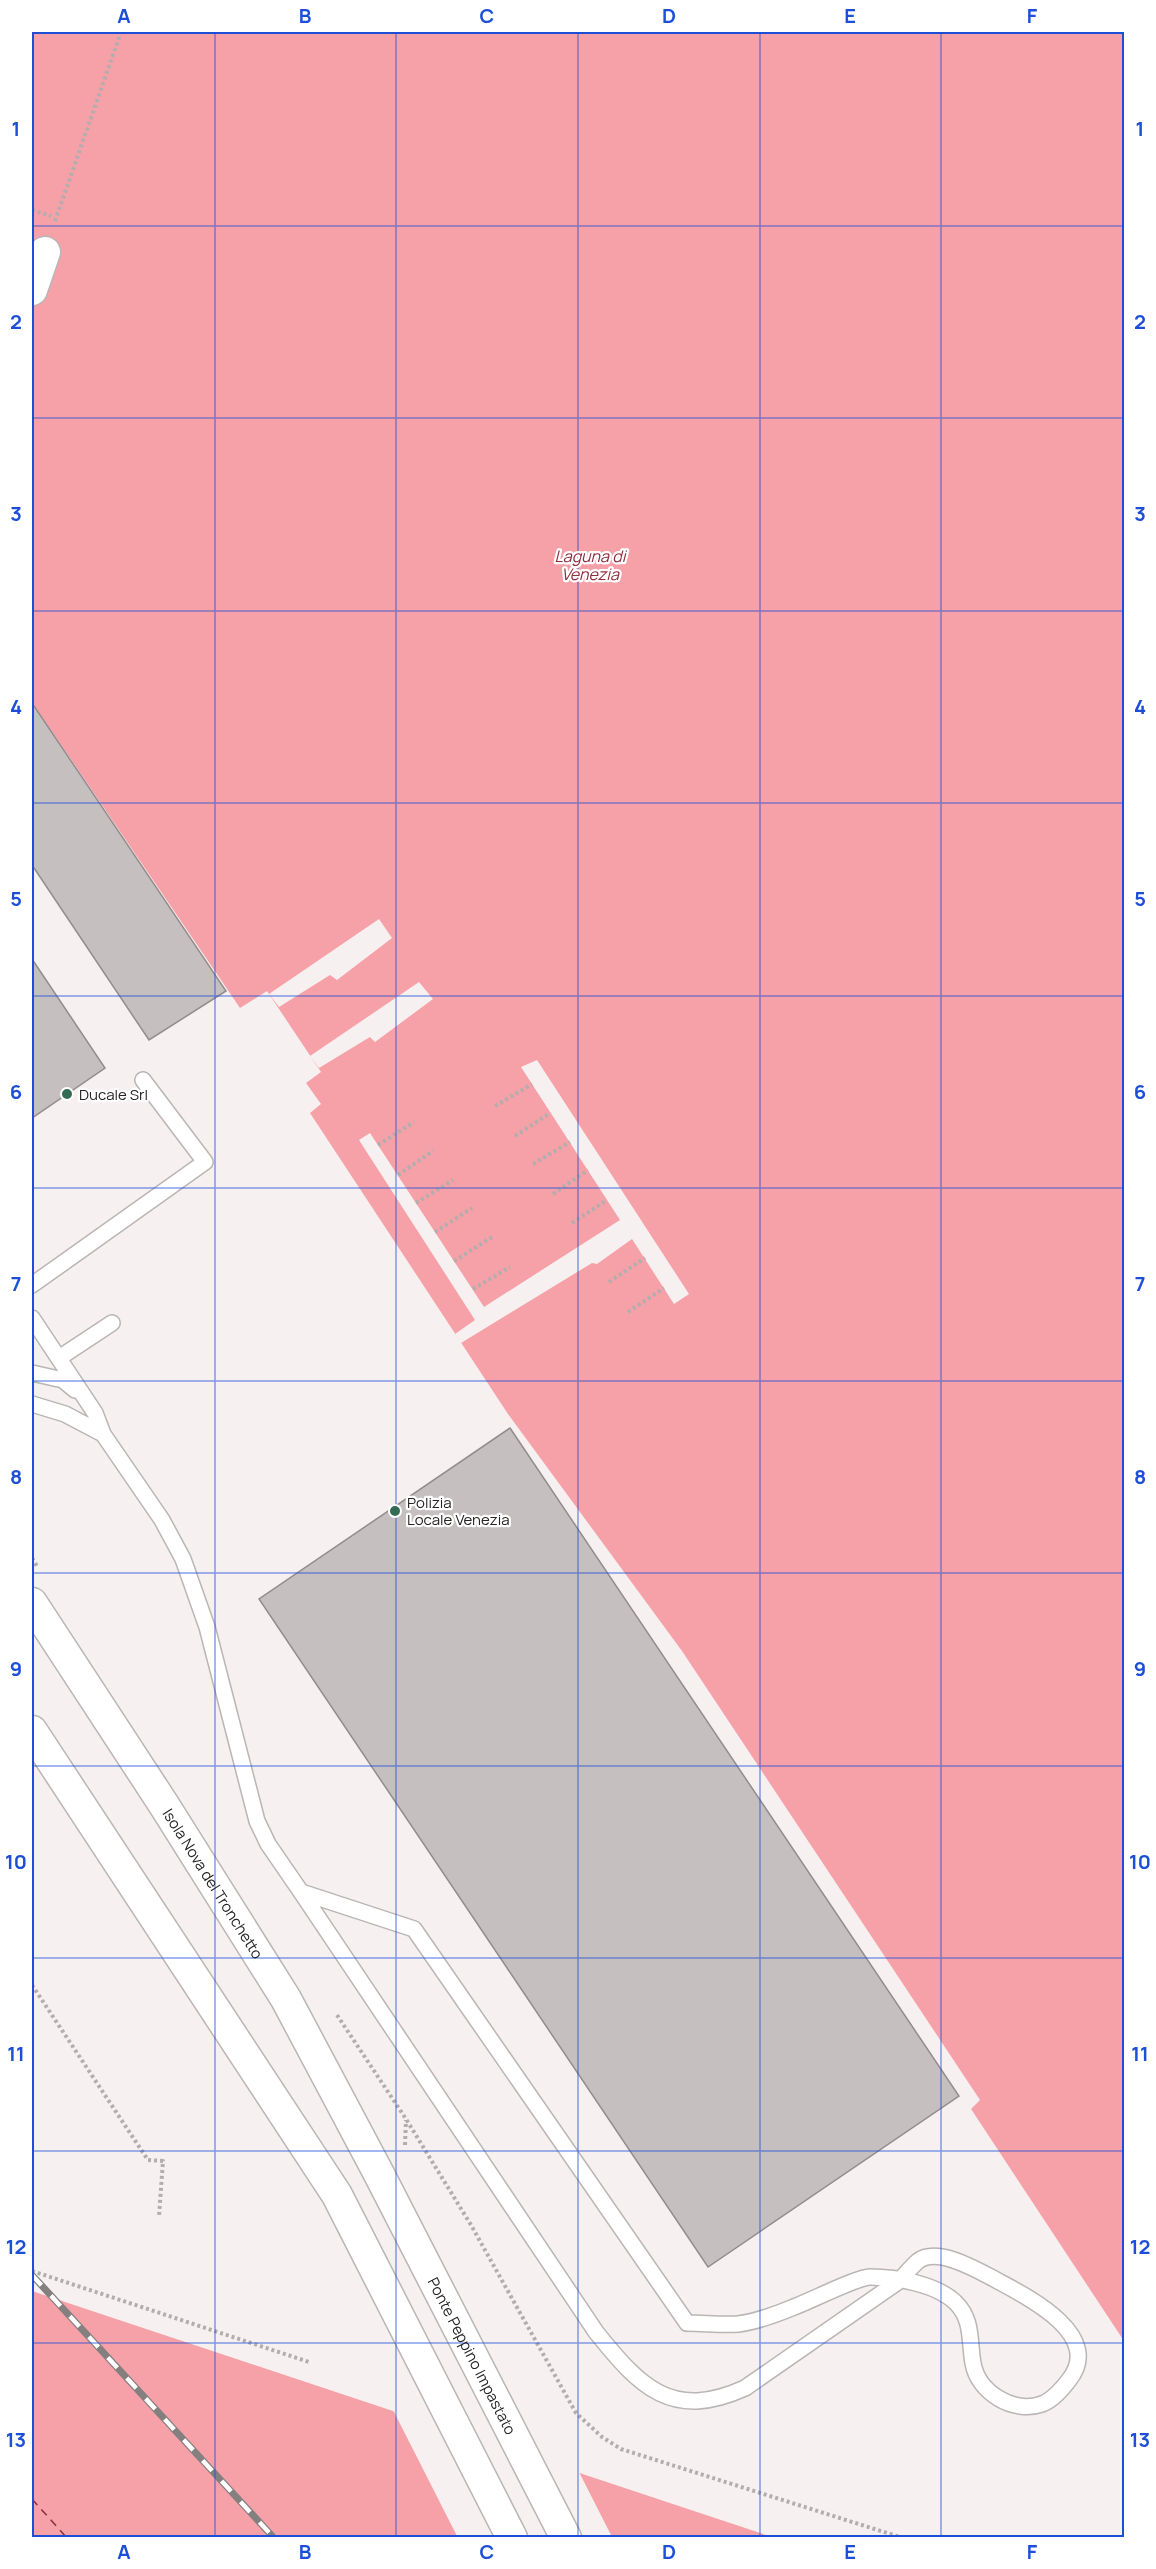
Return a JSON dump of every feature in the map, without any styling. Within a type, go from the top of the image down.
[{"type":"street","points":[[32,290],[45,252]]},
{"type":"street","name":"Isola Nova del Tronchetto","points":[[32,1603],[164,1805],[286,1999],[379,2174]]},
{"type":"street","points":[[32,1731],[337,2195],[512,2538]]},
{"type":"street","name":"Ponte Peppino Impastato","points":[[379,2174],[566,2538]]},
{"type":"lane","points":[[32,1285],[205,1162],[143,1080]]},
{"type":"lane","points":[[32,1318],[95,1413],[103,1434],[162,1520],[183,1559],[207,1627],[257,1821],[268,1844],[596,2332],[637,2378],[653,2391],[682,2401],[722,2398],[745,2388],[899,2281],[918,2261],[927,2257],[943,2258],[969,2266],[1022,2294],[1067,2330],[1076,2343],[1079,2365],[1065,2385],[1047,2402],[1025,2408],[1010,2405],[998,2398],[979,2377],[973,2364],[970,2330],[956,2303],[921,2284],[899,2281],[868,2277],[793,2308],[739,2324],[687,2323],[414,1929],[301,1892]]},
{"type":"lane","points":[[59,1358],[112,1323]]},
{"type":"lane","points":[[32,1373],[63,1380],[82,1396]]},
{"type":"lane","points":[[32,1404],[65,1414],[103,1434]]},
{"type":"path","points":[[45,252],[121,32]]},
{"type":"path","points":[[32,210],[56,218]]},
{"type":"path","points":[[495,1106],[532,1084]]},
{"type":"path","points":[[515,1136],[550,1113]]},
{"type":"path","points":[[378,1145],[414,1122]]},
{"type":"path","points":[[533,1164],[570,1142]]},
{"type":"path","points":[[398,1175],[433,1151]]},
{"type":"path","points":[[553,1194],[588,1170]]},
{"type":"path","points":[[416,1203],[453,1179]]},
{"type":"path","points":[[572,1223],[607,1200]]},
{"type":"path","points":[[435,1232],[472,1208]]},
{"type":"path","points":[[454,1261],[492,1237]]},
{"type":"path","points":[[609,1282],[645,1258]]},
{"type":"path","points":[[473,1289],[510,1267]]},
{"type":"path","points":[[628,1312],[664,1288]]},
{"type":"path","points":[[32,1984],[148,2160],[163,2161],[159,2216]]},
{"type":"path","points":[[405,2150],[406,2119]]},
{"type":"path","points":[[32,2271],[309,2362]]},
{"type":"water","name":"Laguna di Venezia","points":[[32,32],[1124,32],[1124,2341],[971,2109],[980,2100],[682,1651],[508,1414],[310,1113],[321,1104],[306,1083],[321,1072],[267,991],[240,1008],[32,702]]},
{"type":"water","points":[[32,2291],[772,2537],[32,2538]]},
{"type":"pier","points":[[379,919],[392,938],[337,980],[330,975],[279,1007],[269,994]]},
{"type":"pier","points":[[419,982],[433,999],[375,1042],[370,1037],[319,1068],[310,1056]]},
{"type":"pier","points":[[537,1060],[689,1294],[674,1304],[632,1239],[597,1264],[592,1263],[461,1343],[455,1334],[475,1320],[359,1140],[370,1133],[484,1307],[620,1220],[521,1067]]},
{"type":"pier","points":[[392,2408],[578,2470],[612,2537],[458,2538]]},
{"type":"building","points":[[32,703],[226,991],[149,1040],[32,865]]},
{"type":"building","points":[[32,959],[105,1068],[32,1118]]},
{"type":"building","points":[[510,1428],[959,2096],[708,2267],[259,1599]]},
{"type":"ferry route","points":[[32,2499],[67,2538]]},
{"type":"railway","points":[[32,2275],[274,2538]]},
{"type":"place","name":"Ducale Srl","points":[[67,1094]]},
{"type":"place","name":"Polizia Locale Venezia","points":[[395,1511]]}]
